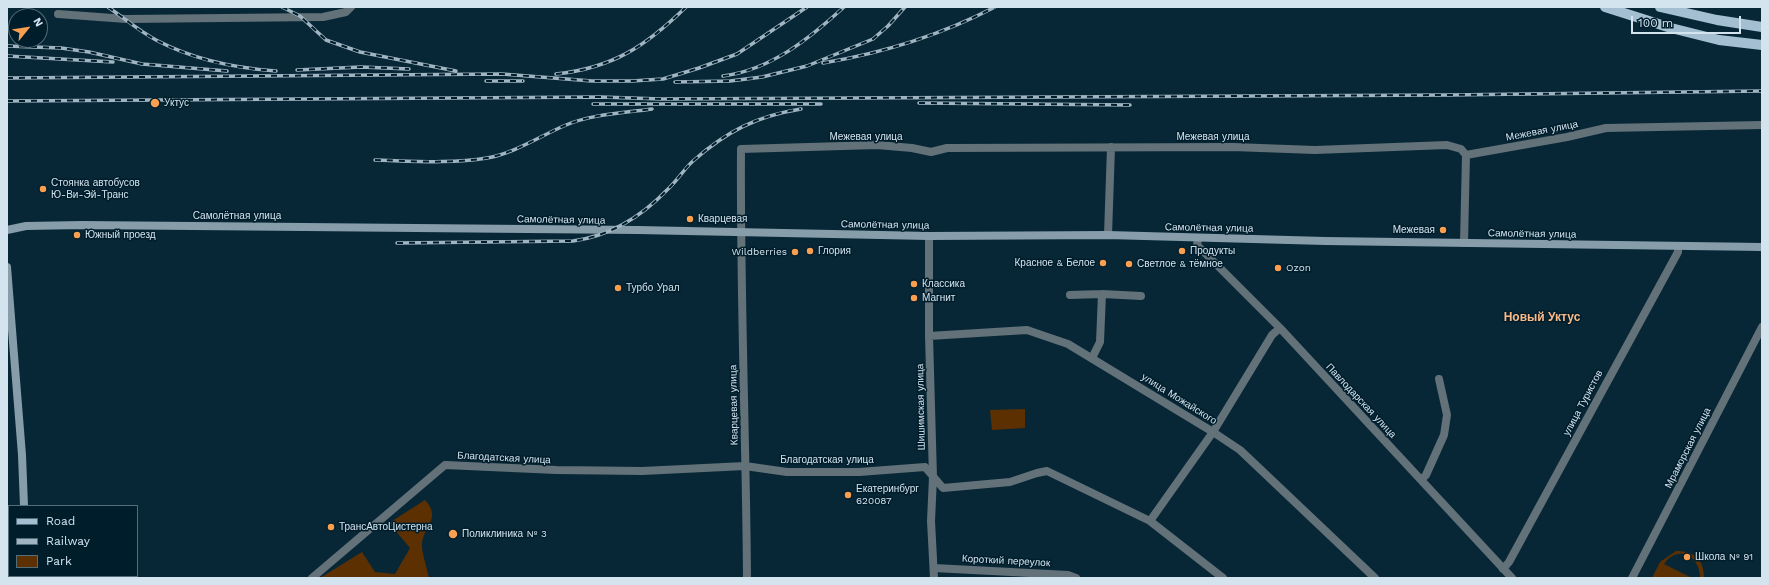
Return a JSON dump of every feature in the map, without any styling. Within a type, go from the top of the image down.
[{"type":"main road","points":[[1605,7],[1671,28],[1719,40],[1762,45]]},
{"type":"main road","points":[[1660,7],[1716,20],[1762,27]]},
{"type":"main road","name":"Самолётная улица","points":[[7,230],[26,226],[150,226],[740,232],[930,236],[1108,235],[1464,244],[1762,247]]},
{"type":"main road","points":[[7,267],[22,456],[24,505]]},
{"type":"street","points":[[58,14],[126,19],[323,17],[346,12],[350,7]]},
{"type":"street","name":"Межевая улица","points":[[740,232],[742,148],[877,145],[912,148],[931,152],[947,148],[1233,147],[1315,150],[1446,145],[1461,149],[1466,155],[1567,137],[1606,128],[1762,125]]},
{"type":"street","points":[[1108,235],[1111,147]]},
{"type":"street","points":[[1464,244],[1466,155]]},
{"type":"street","name":"Кварцевая улица","points":[[740,232],[747,502],[747,578]]},
{"type":"street","name":"Шишимская улица","points":[[930,236],[929,336],[933,477],[931,521],[934,578]]},
{"type":"street","name":"Павлодарская улица","points":[[1198,238],[1197,245],[1280,328],[1512,578]]},
{"type":"street","name":"улица Туристов","points":[[1503,569],[1509,562],[1678,252],[1678,246]]},
{"type":"street","points":[[1092,358],[1100,342],[1102,294]]},
{"type":"street","points":[[1070,295],[1102,294],[1141,296]]},
{"type":"street","points":[[1150,521],[1213,432],[1272,334],[1280,328]]},
{"type":"street","name":"Мраморская улица","points":[[1632,578],[1762,328]]},
{"type":"street","name":"улица Можайского","points":[[929,336],[1027,330],[1068,344],[1240,450],[1375,578]]},
{"type":"street","points":[[1421,480],[1426,475],[1444,434],[1447,415],[1439,379]]},
{"type":"street","name":"Благодатская улица","points":[[312,578],[445,465],[556,470],[635,471],[745,466],[788,472],[860,472],[925,467],[943,488],[1010,482],[1037,473],[1048,472],[1150,521],[1223,578]]},
{"type":"street","name":"Короткий переулок","points":[[934,568],[1068,575],[1076,578]]},
{"type":"green space","points":[[1025,409],[1025,428],[992,430],[990,410]]},
{"type":"green space","points":[[425,500],[432,513],[432,518],[425,534],[422,547],[429,578],[320,578],[362,552],[375,572],[395,574],[410,548],[389,523]]},
{"type":"green space","points":[[1676,551],[1682,551],[1697,557],[1704,571],[1704,578],[1700,578],[1699,570],[1692,559],[1687,555],[1682,554],[1670,558],[1664,564],[1692,578],[1652,578],[1660,562]]},
{"type":"railway","points":[[108,7],[156,40],[185,53],[214,62],[245,68],[276,71]]},
{"type":"railway","points":[[282,7],[300,16],[326,40],[360,52],[456,71]]},
{"type":"railway","points":[[556,74],[595,66],[627,53],[657,33],[686,7]]},
{"type":"railway","points":[[7,78],[502,74],[592,81],[663,79],[737,54],[807,7]]},
{"type":"railway","points":[[723,76],[741,73],[757,67],[789,51],[818,30],[844,7]]},
{"type":"railway","points":[[675,82],[730,81],[762,77],[807,66],[873,39],[888,26],[905,7]]},
{"type":"railway","points":[[823,63],[868,54],[911,42],[954,26],[995,7]]},
{"type":"railway","points":[[7,46],[61,48],[89,52],[142,64],[227,71]]},
{"type":"railway","points":[[7,56],[113,62]]},
{"type":"railway","points":[[297,70],[361,67],[409,69]]},
{"type":"railway","points":[[486,81],[523,81]]},
{"type":"railway","points":[[7,101],[601,97],[661,99],[1449,95],[1762,91]]},
{"type":"railway","points":[[919,103],[1130,105]]},
{"type":"railway","points":[[593,104],[821,104]]},
{"type":"railway","points":[[375,160],[445,162],[487,158],[508,152],[556,129],[586,118],[652,109]]},
{"type":"railway","points":[[397,243],[573,241],[600,235],[624,224],[647,209],[671,186],[693,161],[718,141],[743,126],[770,116],[801,109]]},
{"type":"place","name":"Уктус","points":[[155,103]]},
{"type":"place","name":"Стоянка автобусов Ю-Ви-Эй-Транс","points":[[43,189]]},
{"type":"place","name":"Кварцевая","points":[[690,219]]},
{"type":"place","name":"Межевая","points":[[1443,230]]},
{"type":"place","name":"Южный проезд","points":[[77,235]]},
{"type":"place","name":"Глория","points":[[810,251]]},
{"type":"place","name":"Продукты","points":[[1182,251]]},
{"type":"place","name":"Wildberries","points":[[795,252]]},
{"type":"place","name":"Красное & Белое","points":[[1103,263]]},
{"type":"place","name":"Светлое & тёмное","points":[[1129,264]]},
{"type":"place","name":"Ozon","points":[[1278,268]]},
{"type":"place","name":"Классика","points":[[914,284]]},
{"type":"place","name":"Турбо Урал","points":[[618,288]]},
{"type":"place","name":"Магнит","points":[[914,298]]},
{"type":"place","name":"Екатеринбург 620087","points":[[848,495]]},
{"type":"place","name":"ТрансАвтоЦистерна","points":[[331,527]]},
{"type":"place","name":"Поликлиника № 3","points":[[453,534]]},
{"type":"place","name":"Школа № 91","points":[[1687,557]]},
{"type":"district","name":"Новый Уктус","points":[[1542,317]]}]
